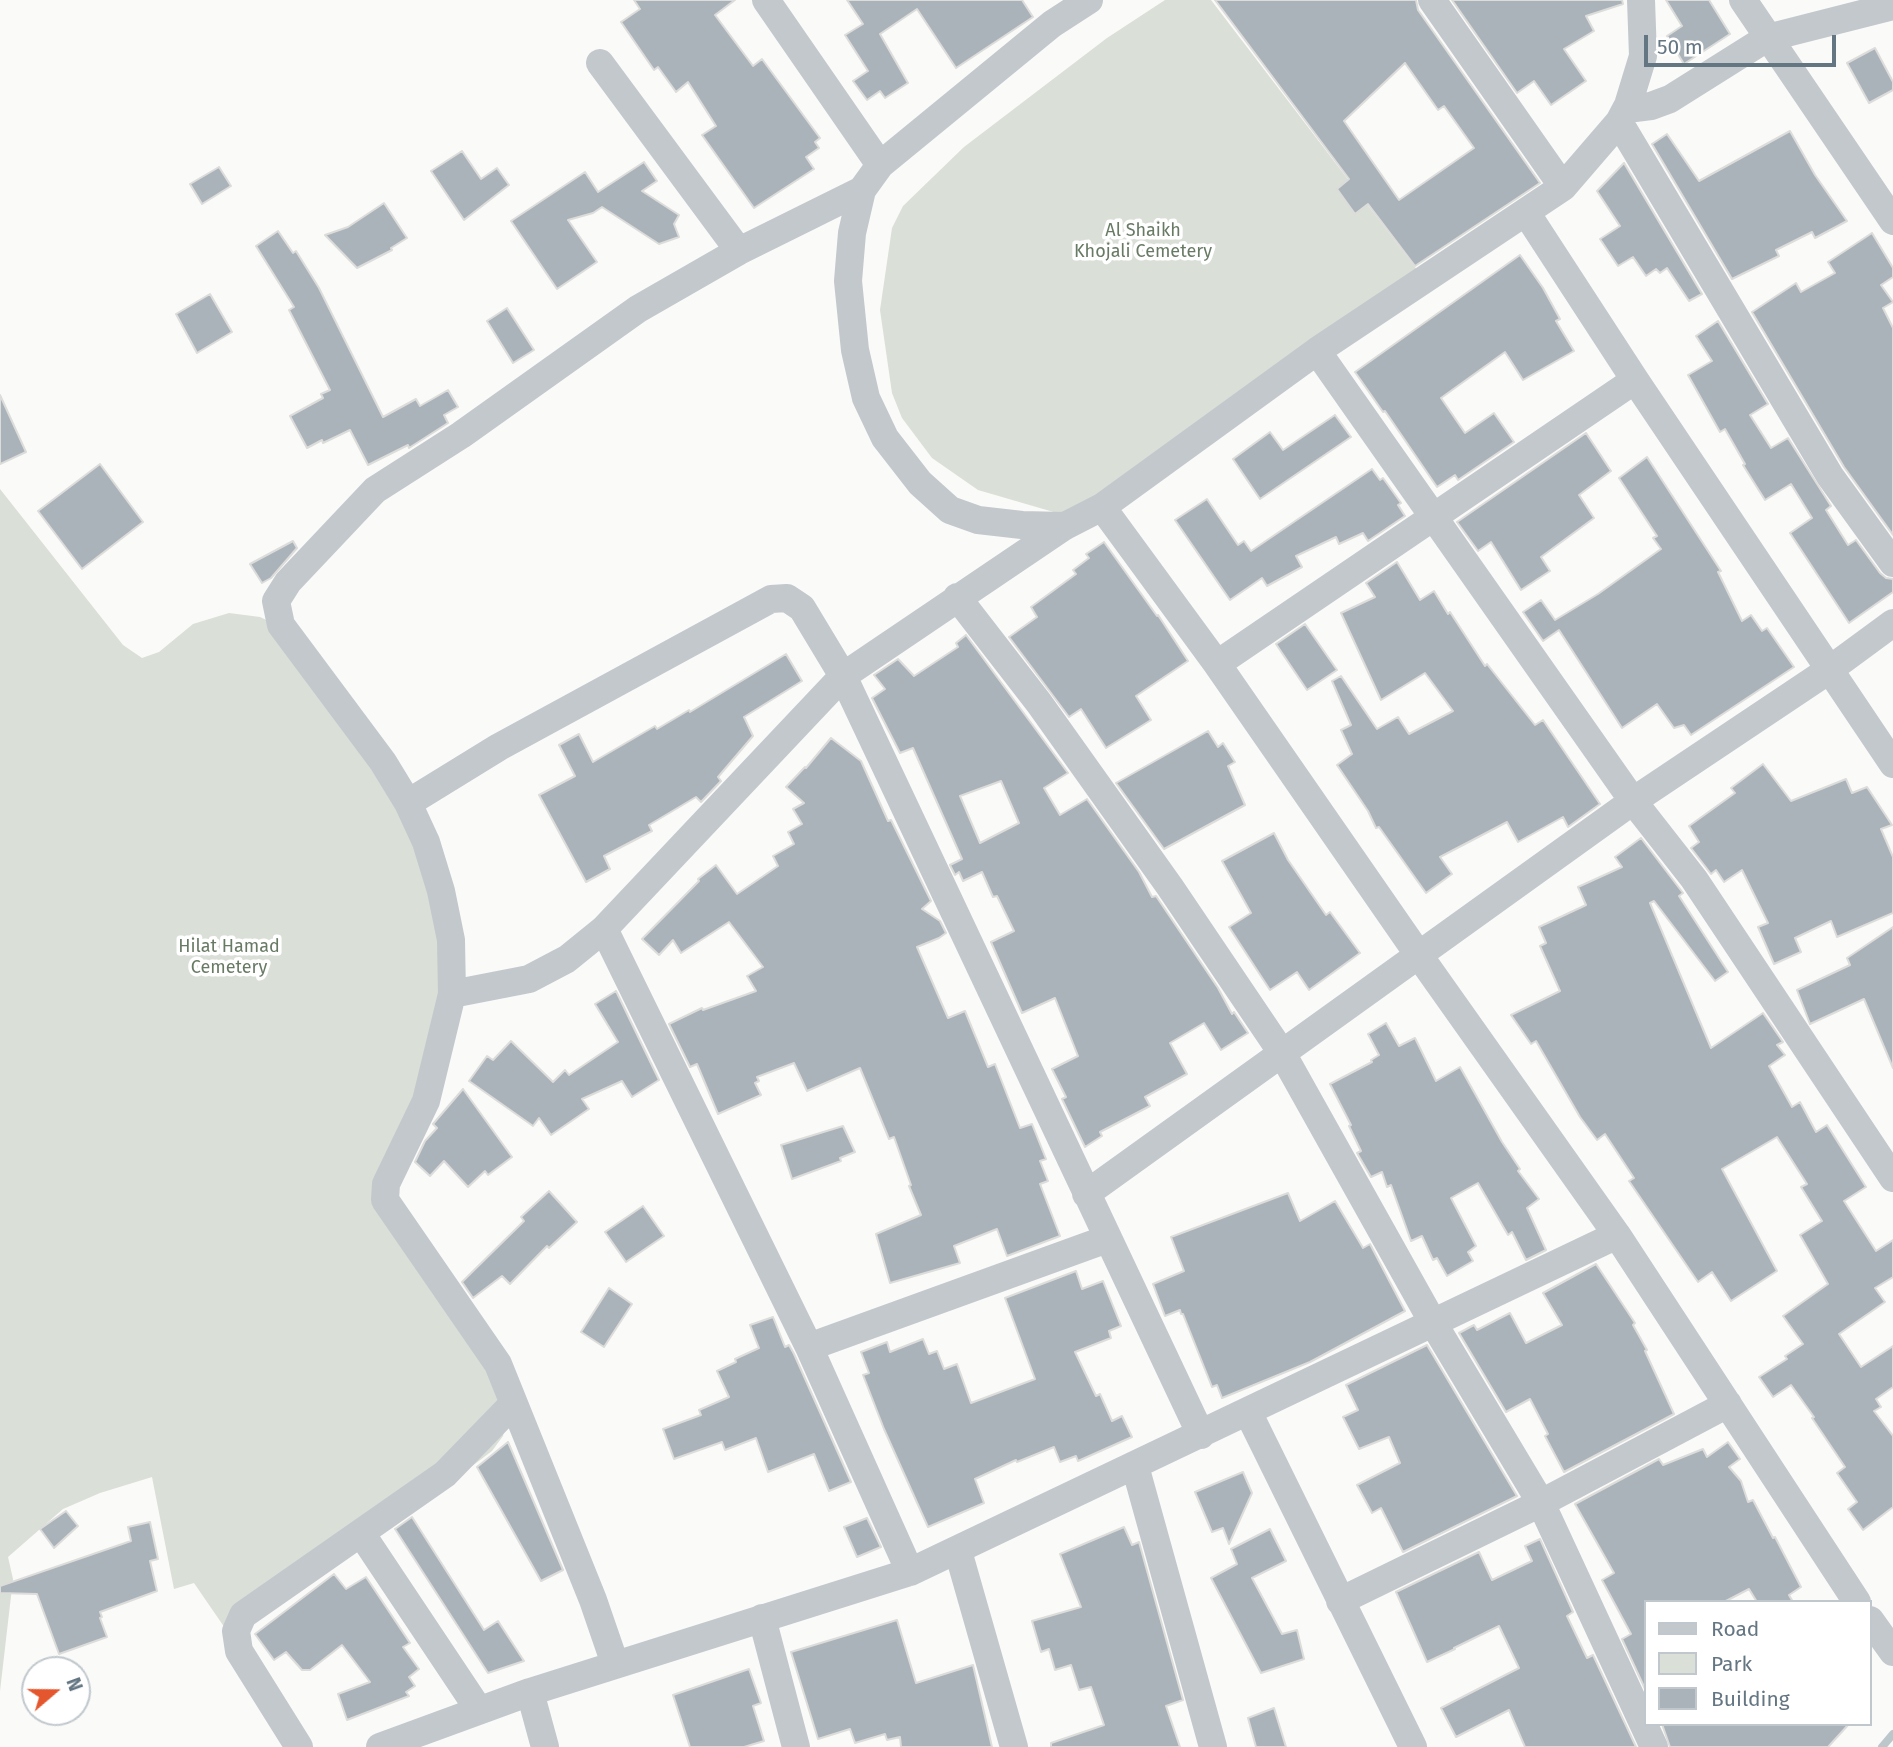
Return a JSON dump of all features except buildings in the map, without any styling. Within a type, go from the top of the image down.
[{"type":"street","points":[[766,0],[880,165]]},
{"type":"street","points":[[1065,526],[978,520],[950,510],[920,483],[884,438],[866,398],[855,350],[848,281],[852,233],[862,190],[880,165],[1052,24],[1089,0]]},
{"type":"street","points":[[1432,0],[1563,187]]},
{"type":"street","points":[[452,994],[530,979],[567,959],[604,929],[843,676],[1065,526],[1102,507],[1317,351],[1527,214],[1563,187],[1623,114],[1643,56],[1641,0]]},
{"type":"street","points":[[1743,0],[1893,221]]},
{"type":"street","points":[[1623,114],[1634,108],[1651,106],[1670,99],[1767,38],[1893,6]]},
{"type":"street","points":[[600,63],[739,251]]},
{"type":"street","points":[[1623,114],[1830,476],[1893,563]]},
{"type":"street","points":[[615,1664],[593,1600],[498,1364],[385,1200],[387,1184],[426,1101],[452,994],[451,940],[441,891],[426,842],[408,803],[383,762],[281,625],[276,601],[288,582],[375,491],[461,435],[638,309],[739,251],[862,190]]},
{"type":"street","points":[[1527,214],[1893,764]]},
{"type":"street","points":[[1317,351],[1633,801],[1694,879],[1893,1178]]},
{"type":"street","points":[[1217,664],[1635,380]]},
{"type":"street","points":[[1102,507],[1217,664],[1617,1235],[1856,1600]]},
{"type":"street","points":[[957,597],[1039,703],[1132,832],[1282,1053],[1432,1321],[1541,1503],[1644,1725]]},
{"type":"street","points":[[408,803],[499,747],[771,599],[788,598],[802,608],[843,676],[1201,1435]]},
{"type":"street","points":[[1086,1194],[1633,801],[1829,670],[1893,623]]},
{"type":"street","points":[[604,929],[809,1348],[910,1572]]},
{"type":"street","points":[[380,1747],[530,1692],[910,1572],[1617,1235]]},
{"type":"street","points":[[809,1348],[1107,1239]]},
{"type":"street","points":[[299,1747],[239,1651],[236,1631],[243,1615],[445,1474],[513,1404]]},
{"type":"street","points":[[1340,1601],[1541,1503],[1728,1404]]},
{"type":"street","points":[[1248,1412],[1413,1747]]},
{"type":"street","points":[[1135,1466],[1213,1747]]},
{"type":"street","points":[[361,1533],[479,1710]]},
{"type":"street","points":[[958,1551],[1014,1747]]},
{"type":"street","points":[[762,1618],[796,1747]]},
{"type":"street","points":[[1872,1623],[1893,1652]]},
{"type":"street","points":[[530,1692],[545,1747]]},
{"type":"street","points":[[1644,1726],[1654,1747]]},
{"type":"green space","name":"Al Shaikh Khojali Cemetery","points":[[1165,0],[1211,0],[1418,271],[1088,508],[1057,513],[978,490],[932,458],[902,418],[892,393],[880,310],[892,228],[903,206],[964,147],[1107,38]]},
{"type":"green space","name":"Hilat Hamad Cemetery","points":[[0,489],[123,645],[142,658],[159,652],[193,624],[229,613],[260,617],[287,630],[418,815],[453,999],[373,1202],[505,1391],[507,1419],[503,1436],[492,1451],[398,1522],[227,1631],[194,1583],[174,1589],[152,1477],[100,1493],[63,1509],[8,1557],[13,1579],[0,1691]]},
{"type":"waterway","points":[[1882,1747],[1893,1734]]}]
